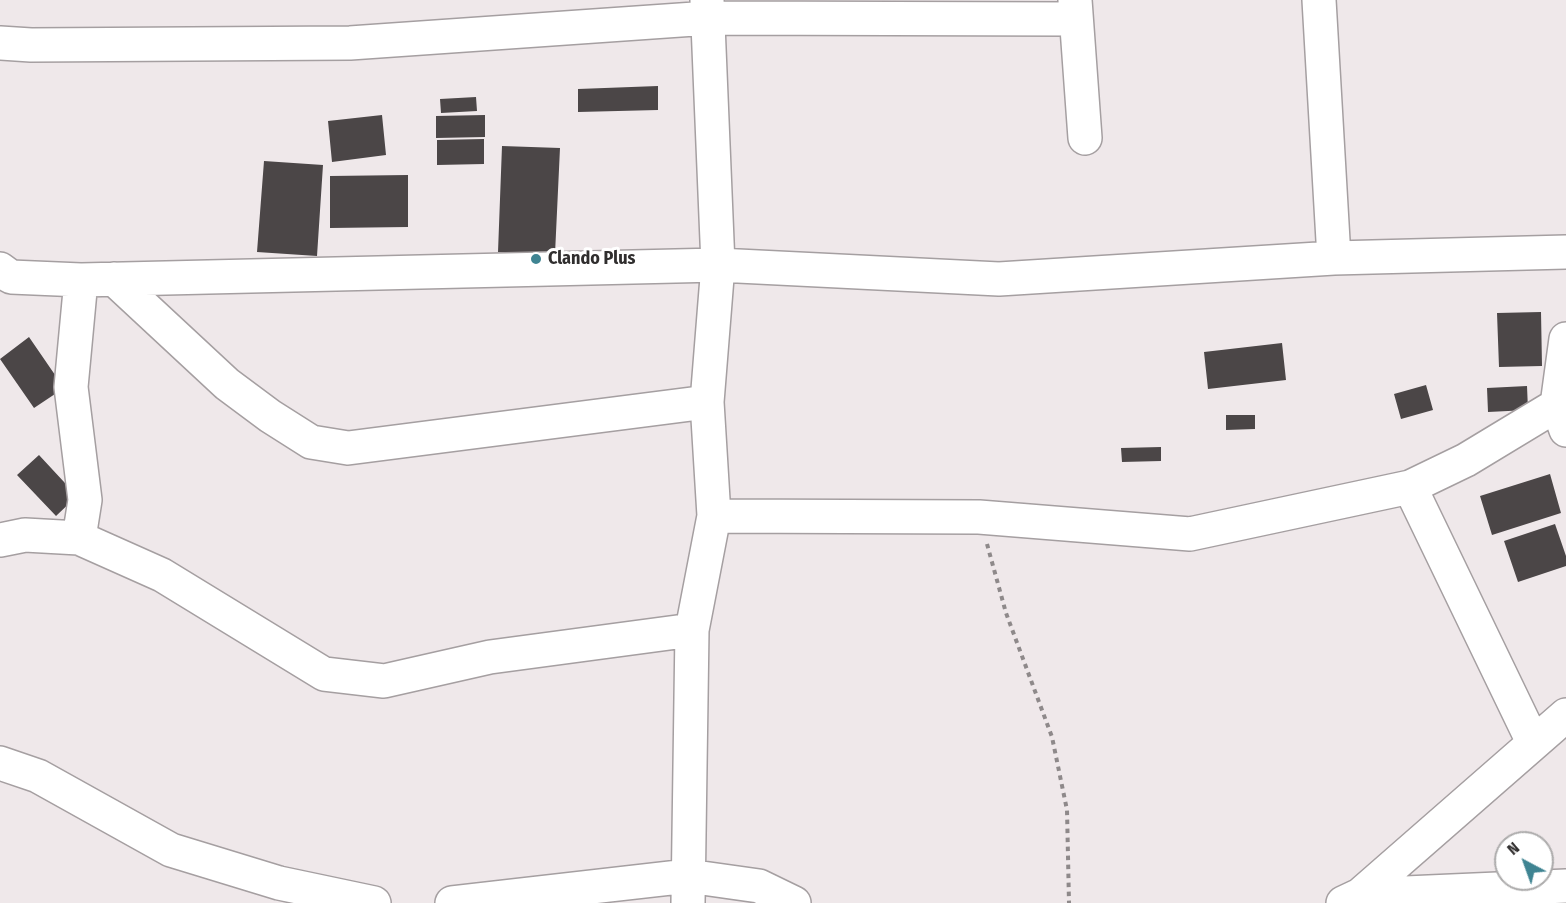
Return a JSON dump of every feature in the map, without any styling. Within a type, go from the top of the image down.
[{"type":"street","points":[[1319,0],[1334,258]]},
{"type":"street","points":[[688,889],[692,630],[714,516],[707,402],[718,265],[708,9]]},
{"type":"street","points":[[0,43],[42,45],[350,43],[708,9],[1074,9],[1085,138]]},
{"type":"street","points":[[0,269],[11,277],[81,280],[718,265],[999,279],[1334,258],[1566,252]]},
{"type":"street","points":[[114,279],[227,384],[270,416],[311,442],[348,448],[707,402]]},
{"type":"street","points":[[79,538],[84,500],[71,387],[81,280]]},
{"type":"street","points":[[714,516],[979,517],[1190,534],[1410,487],[1561,418],[1566,339]]},
{"type":"street","points":[[1410,487],[1533,742]]},
{"type":"street","points":[[0,540],[25,535],[79,538],[162,575],[324,674],[384,681],[490,657],[692,630]]},
{"type":"street","points":[[1352,899],[1566,715]]},
{"type":"street","points":[[0,763],[38,776],[171,850],[279,883],[374,903]]},
{"type":"street","points":[[452,903],[759,885],[794,903]]},
{"type":"street","points":[[1352,899],[1566,886]]},
{"type":"path","points":[[979,517],[1006,614],[1052,737],[1068,819],[1069,903]]},
{"type":"building","points":[[658,86],[658,110],[578,112],[578,89]]},
{"type":"building","points":[[476,97],[477,111],[441,113],[440,99]]},
{"type":"building","points":[[382,115],[386,155],[332,162],[328,121]]},
{"type":"building","points":[[485,115],[485,137],[436,138],[436,116]]},
{"type":"building","points":[[484,139],[484,164],[437,165],[437,140]]},
{"type":"building","points":[[502,146],[560,148],[555,254],[498,252]]},
{"type":"building","points":[[264,161],[323,165],[317,256],[257,252]]},
{"type":"building","points":[[408,175],[408,227],[330,228],[330,176]]},
{"type":"building","points":[[1541,312],[1542,366],[1499,367],[1497,313]]},
{"type":"building","points":[[29,337],[64,388],[34,408],[0,359]]},
{"type":"building","points":[[1282,343],[1286,380],[1208,389],[1204,352]]},
{"type":"building","points":[[1426,385],[1433,410],[1401,419],[1394,394]]},
{"type":"building","points":[[1527,386],[1528,410],[1488,412],[1487,388]]},
{"type":"building","points":[[1226,415],[1255,415],[1255,429],[1226,430]]},
{"type":"building","points":[[1161,447],[1161,461],[1122,462],[1121,448]]},
{"type":"building","points":[[39,455],[77,496],[56,516],[17,475]]},
{"type":"building","points":[[1550,474],[1561,513],[1492,535],[1480,496]]},
{"type":"building","points":[[1555,524],[1566,556],[1566,566],[1518,582],[1504,541]]},
{"type":"place","name":"Clando Plus","points":[[536,259]]}]
